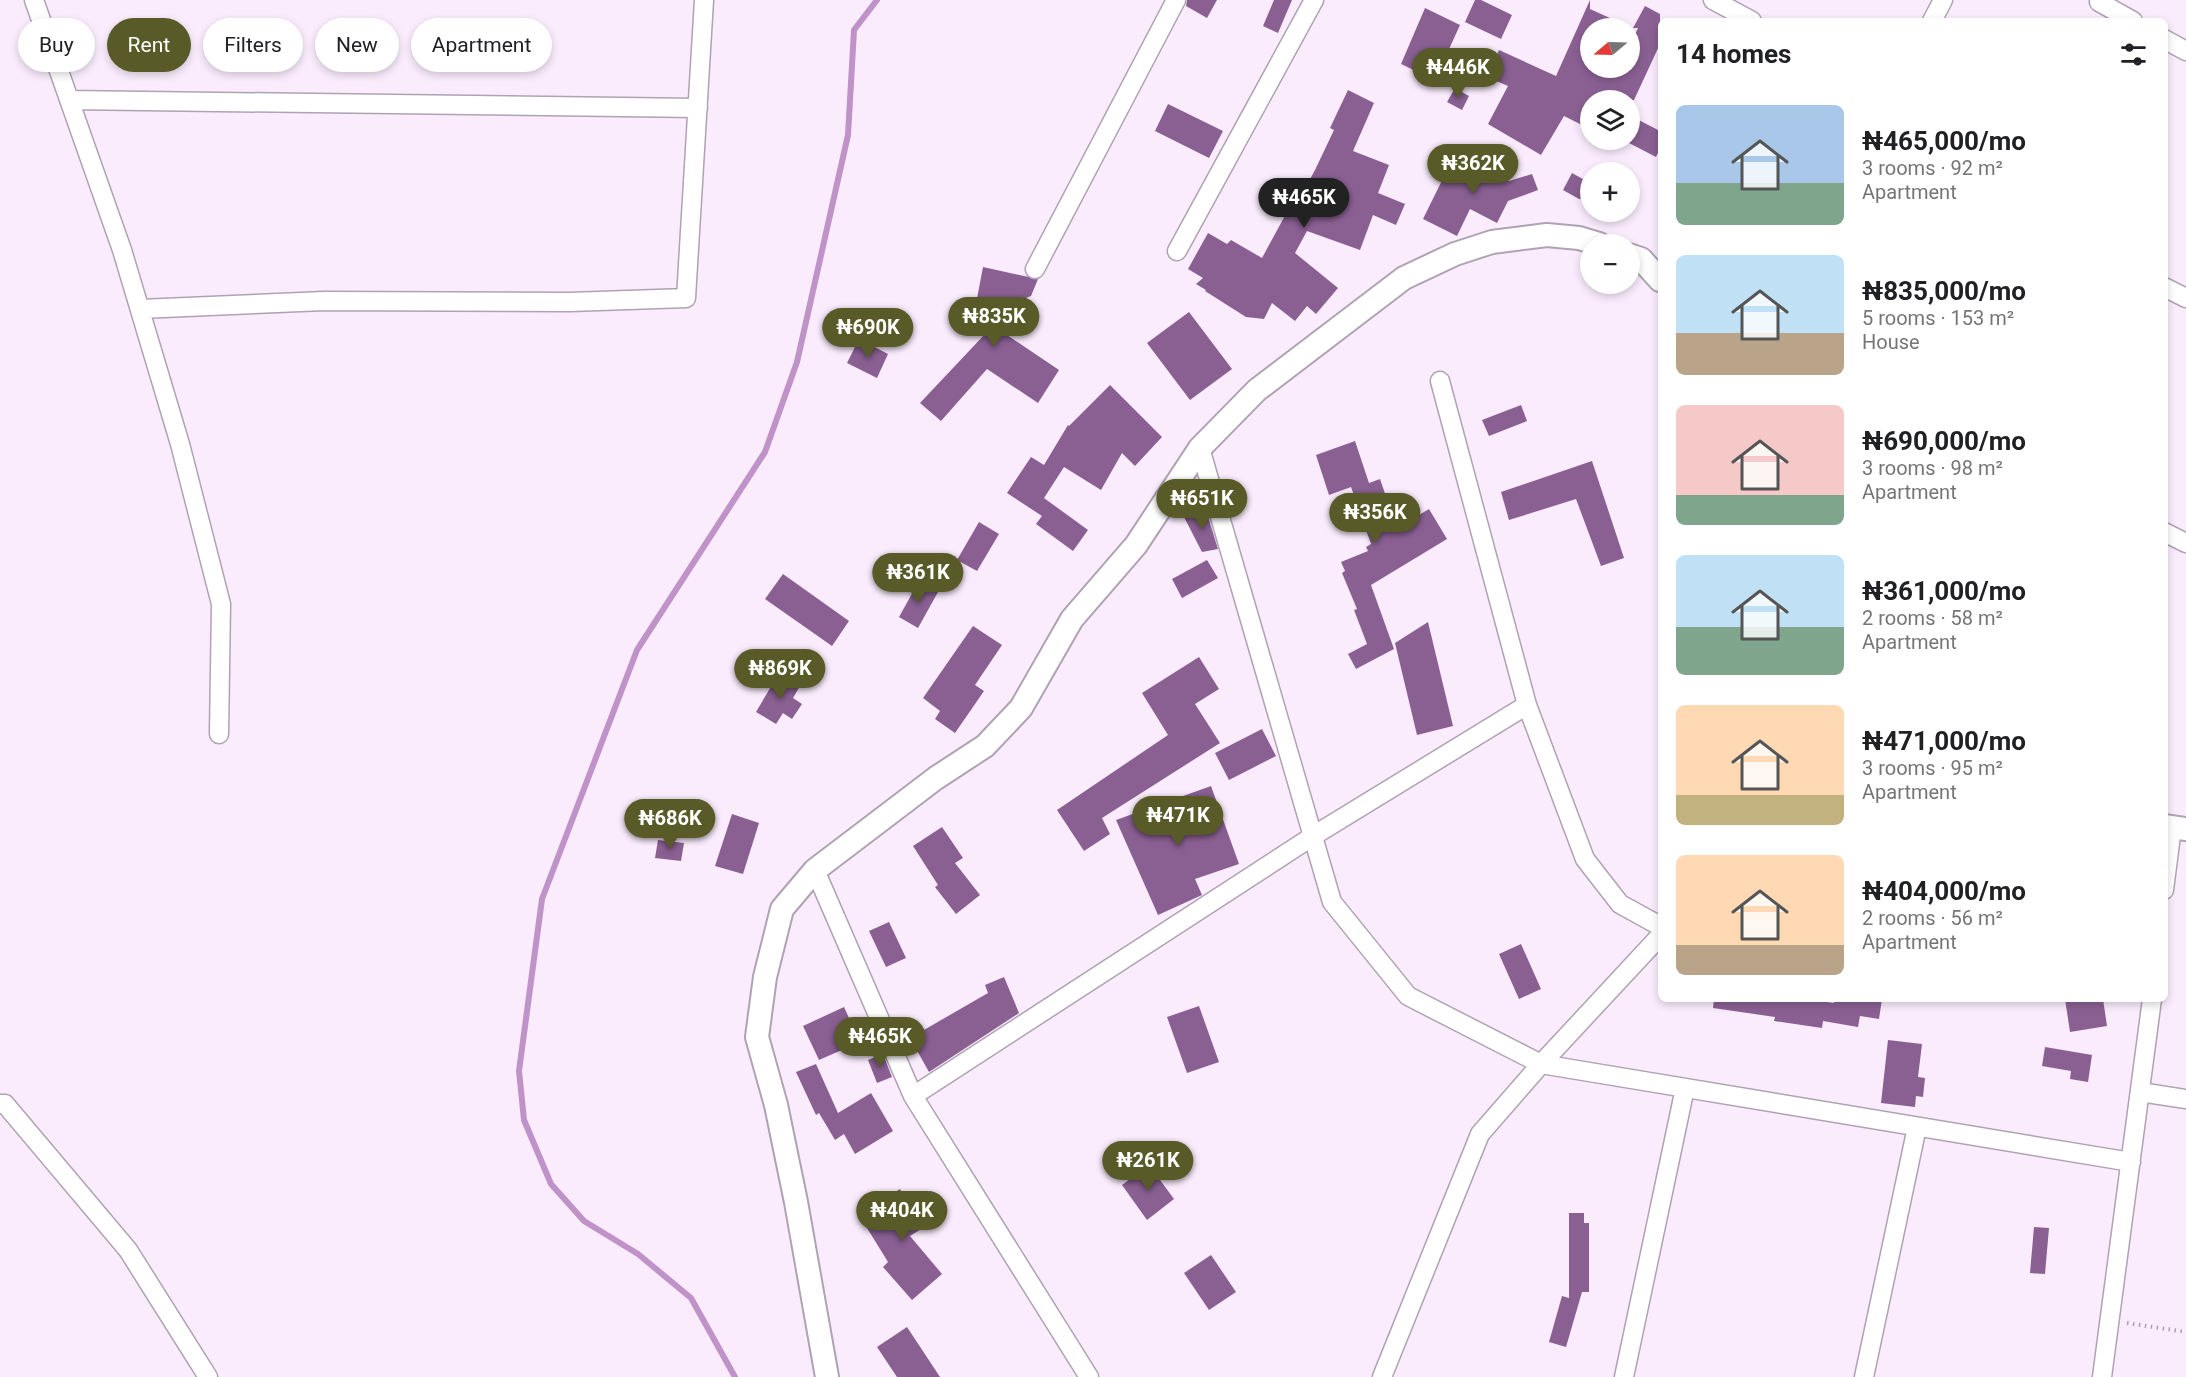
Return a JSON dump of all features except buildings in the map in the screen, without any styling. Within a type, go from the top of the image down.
[{"type":"street","points":[[34,0],[122,250],[180,444],[221,604],[219,734]]},
{"type":"street","points":[[140,309],[324,301],[570,302],[686,298],[704,0]]},
{"type":"street","points":[[1035,269],[1176,0]]},
{"type":"street","points":[[1177,251],[1314,0]]},
{"type":"street","points":[[1713,0],[1746,18]]},
{"type":"street","points":[[1934,18],[1944,0]]},
{"type":"street","points":[[2099,2],[2128,18]]},
{"type":"street","points":[[2168,41],[2186,51]]},
{"type":"street","points":[[69,100],[698,108]]},
{"type":"street","points":[[827,1377],[796,1202],[776,1106],[757,1037],[765,977],[782,909],[815,870],[936,778],[985,746],[1021,708],[1072,619],[1136,545],[1200,448],[1257,390],[1404,278],[1455,254],[1492,242],[1547,235],[1580,238]]},
{"type":"street","points":[[1640,259],[1658,278]]},
{"type":"street","points":[[2168,289],[2186,298]]},
{"type":"street","points":[[1440,381],[1527,705],[1585,859],[1620,904],[1658,925]]},
{"type":"street","points":[[1200,448],[1332,902],[1408,996],[1541,1064],[2131,1162]]},
{"type":"street","points":[[2168,534],[2186,543]]},
{"type":"street","points":[[913,1096],[1313,836],[1527,705]]},
{"type":"street","points":[[2168,865],[2174,827]]},
{"type":"street","points":[[815,870],[913,1096],[1089,1377]]},
{"type":"street","points":[[1382,1377],[1480,1134],[1541,1064],[1658,938]]},
{"type":"street","points":[[2102,1377],[2151,1002]]},
{"type":"street","points":[[1624,1377],[1685,1088]]},
{"type":"street","points":[[2140,1092],[2186,1099]]},
{"type":"street","points":[[2,1102],[128,1250],[208,1377]]},
{"type":"street","points":[[1864,1377],[1917,1126]]},
{"type":"path","points":[[2110,1320],[2186,1332]]},
{"type":"waterway","points":[[735,1377],[691,1298],[638,1254],[584,1221],[551,1184],[524,1120],[519,1071],[542,899],[637,650],[765,452],[797,362],[848,135],[854,30],[877,0]]}]
